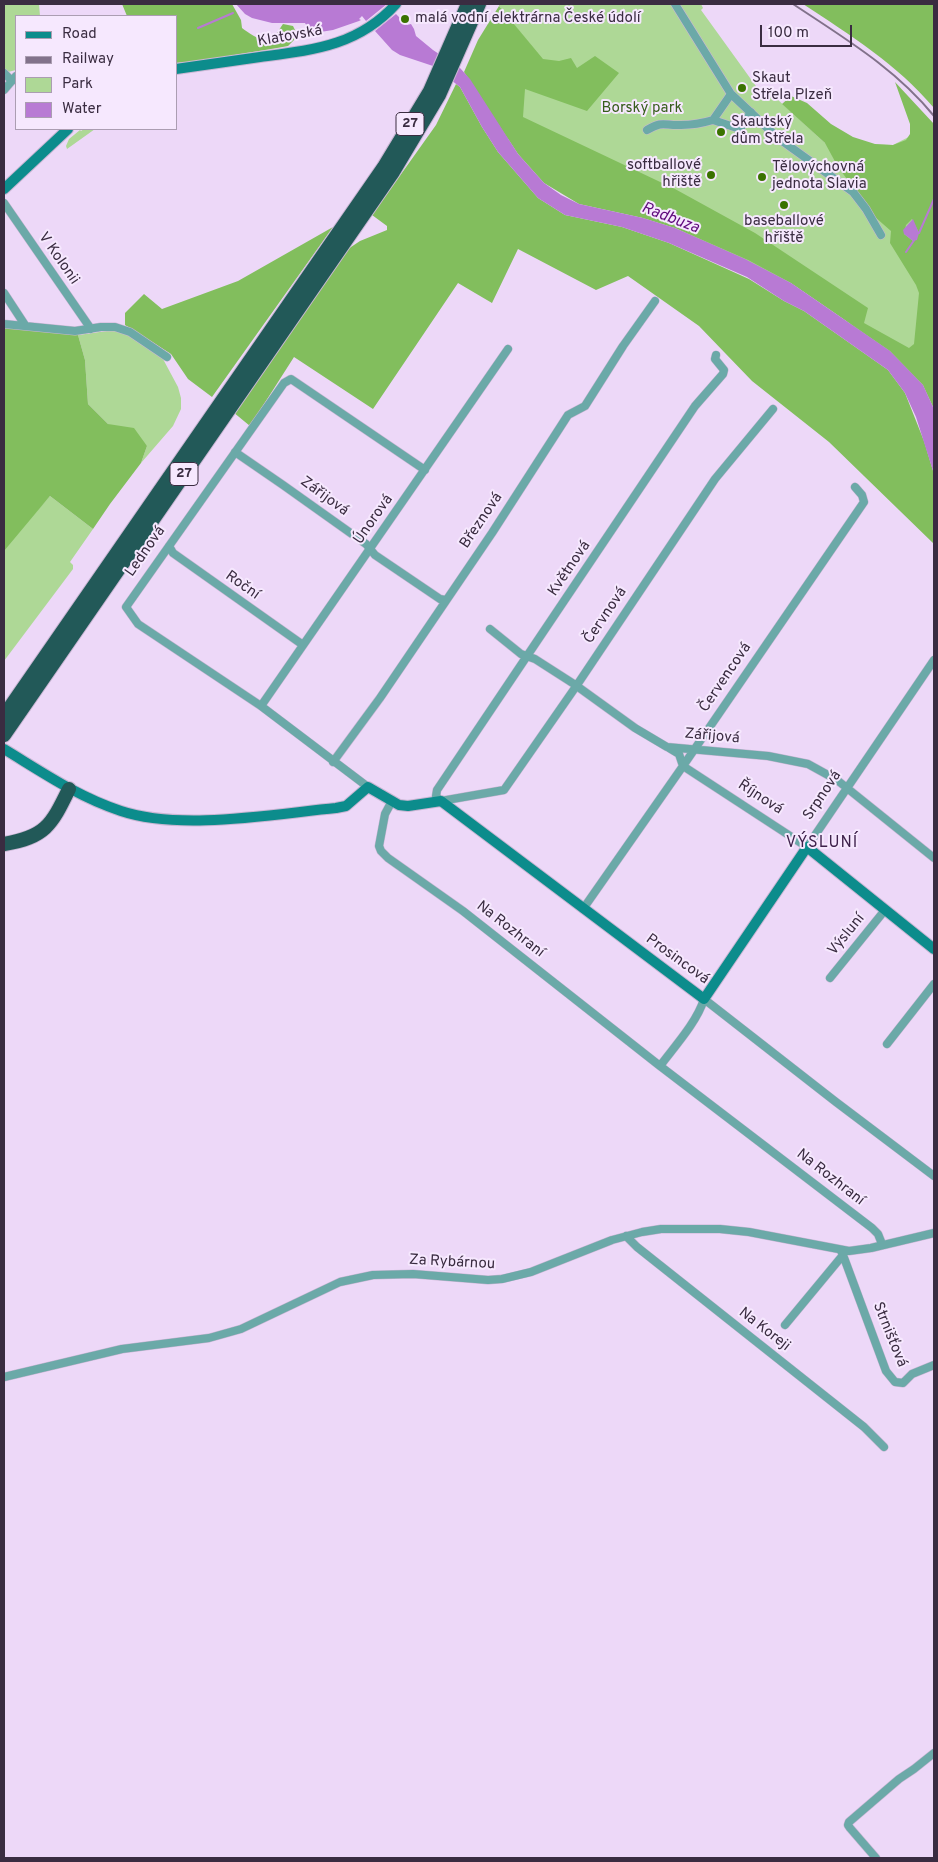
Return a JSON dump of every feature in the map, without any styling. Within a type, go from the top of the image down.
[{"type":"highway","name":"27","points":[[4,716],[384,167],[430,91],[468,4]]},
{"type":"highway","name":"27","points":[[4,735],[411,145],[439,95],[479,4]]},
{"type":"highway","points":[[4,743],[36,696],[44,676]]},
{"type":"highway","points":[[7,841],[31,838],[43,830],[61,805],[69,789]]},
{"type":"street","name":"Klatovská","points":[[178,69],[294,53],[332,45],[356,36],[370,28],[396,4]]},
{"type":"street","points":[[675,4],[731,94],[778,138],[853,192],[881,235]]},
{"type":"street","points":[[4,73],[14,78],[4,90]]},
{"type":"street","points":[[713,120],[731,94]]},
{"type":"street","points":[[647,130],[657,124],[680,125],[713,120],[740,129],[743,127],[750,112]]},
{"type":"street","points":[[4,189],[67,130]]},
{"type":"street","name":"V Kolonii","points":[[4,203],[90,329]]},
{"type":"street","points":[[4,292],[25,325]]},
{"type":"street","name":"Březnová","points":[[334,762],[380,698],[492,533],[568,415],[585,406],[623,346],[655,301]]},
{"type":"street","points":[[4,324],[75,331],[116,326],[130,332],[167,357]]},
{"type":"street","name":"Únorová","points":[[261,706],[508,349]]},
{"type":"street","name":"Květnová","points":[[441,801],[436,796],[437,790],[695,406],[723,374],[724,370],[715,359],[716,355]]},
{"type":"street","name":"Lednová","points":[[392,801],[368,787],[261,706],[138,624],[126,607],[234,452],[284,383],[291,379],[425,470]]},
{"type":"street","name":"Červnová","points":[[441,801],[504,790],[715,479],[773,409]]},
{"type":"street","name":"Zářijová","points":[[234,452],[283,484],[370,549],[375,555],[440,599],[445,600]]},
{"type":"street","name":"Červencová","points":[[583,909],[684,766],[864,502],[862,495],[855,487]]},
{"type":"street","name":"Roční","points":[[169,546],[173,554],[303,645]]},
{"type":"street","name":"Zářijová","points":[[490,629],[522,654],[577,685],[635,728],[667,747],[768,756],[799,762],[837,780],[934,858]]},
{"type":"street","name":"Srpnová","points":[[704,998],[934,660]]},
{"type":"street","name":"Říjnová","points":[[667,747],[679,754],[684,766],[807,847],[934,949]]},
{"type":"street","points":[[4,749],[69,789],[122,812],[146,817],[182,820],[238,818],[336,808],[346,806],[368,787]]},
{"type":"street","points":[[392,801],[399,805],[408,806],[441,801]]},
{"type":"street","name":"Na Rozhraní","points":[[392,801],[385,814],[379,846],[388,858],[463,911],[660,1066],[872,1228],[878,1234],[882,1244]]},
{"type":"street","name":"Prosincová","points":[[441,801],[704,998],[934,1176]]},
{"type":"street","name":"Výsluní","points":[[830,978],[885,910]]},
{"type":"street","points":[[887,1044],[934,984]]},
{"type":"street","points":[[660,1066],[681,1039],[702,1006],[704,998]]},
{"type":"street","name":"Za Rybárnou","points":[[4,1377],[122,1350],[208,1338],[241,1329],[340,1282],[373,1275],[413,1274],[488,1280],[502,1279],[531,1272],[626,1236],[661,1230],[720,1229],[749,1232],[842,1252],[871,1248],[934,1232]]},
{"type":"street","name":"Na Koreji","points":[[626,1236],[637,1247],[864,1426],[884,1447]]},
{"type":"street","points":[[785,1325],[842,1252]]},
{"type":"street","name":"Strnišťová","points":[[842,1252],[886,1370],[891,1378],[895,1382],[903,1383],[912,1374],[934,1365]]},
{"type":"street","points":[[876,1858],[850,1828],[849,1822],[899,1778],[914,1769],[934,1752]]},
{"type":"green space","points":[[4,4],[39,4],[40,15],[15,15],[15,70],[8,72],[4,70]]},
{"type":"green space","points":[[122,4],[232,4],[241,20],[242,28],[257,38],[269,40],[273,38],[283,24],[293,26],[298,36],[288,46],[178,63],[178,15],[127,15]]},
{"type":"green space","name":"Borský park","points":[[499,4],[701,4],[703,8],[701,10],[758,89],[764,87],[825,143],[893,145],[934,124],[934,409],[923,385],[837,313],[791,283],[675,228],[643,218],[505,137],[481,98],[536,52]]},
{"type":"green space","points":[[803,4],[934,4],[934,108],[920,92],[889,64]]},
{"type":"green space","points":[[499,6],[543,59],[559,61],[571,58],[577,68],[595,56],[619,73],[587,111],[525,89],[523,117],[675,189],[755,233],[868,308],[864,323],[909,348],[914,344],[919,293],[890,243],[891,231],[875,217],[838,167],[825,143],[782,104],[791,96],[807,103],[831,124],[853,137],[875,144],[893,145],[906,140],[910,134],[910,124],[895,82],[934,124],[934,409],[923,385],[890,351],[791,283],[748,260],[675,228],[643,218],[579,204],[544,183],[518,154],[464,72],[478,40]],"holes":[[[912,219],[919,233],[913,241],[904,234],[906,225]]]},
{"type":"green space","points":[[456,84],[460,87],[498,152],[538,198],[565,215],[622,227],[669,243],[749,279],[804,311],[888,370],[905,393],[924,441],[934,474],[934,544],[829,442],[752,381],[699,326],[628,276],[596,290],[518,249],[492,303],[458,283],[373,409],[294,357],[250,426],[233,412],[348,249],[360,241],[387,230],[387,226],[372,215],[436,125]]},
{"type":"green space","points":[[94,130],[67,149],[66,146],[69,139],[81,131]]},
{"type":"green space","points":[[333,227],[212,397],[188,379],[171,354],[125,325],[125,313],[144,294],[162,309],[238,281]]},
{"type":"green space","points":[[18,327],[78,335],[85,360],[88,404],[108,424],[134,428],[147,446],[141,463],[93,529],[50,496],[4,551],[4,328]]},
{"type":"green space","points":[[114,330],[126,332],[163,359],[178,387],[181,398],[181,409],[173,426],[141,463],[147,446],[108,424],[88,404],[85,360],[78,335]]},
{"type":"green space","points":[[50,496],[93,529],[70,562],[73,565],[73,569],[4,661],[4,514],[25,524]]},
{"type":"water","points":[[236,4],[387,4],[366,21],[362,16],[359,21],[333,30],[311,33],[305,23],[272,23],[252,18],[245,14]]},
{"type":"water","points":[[396,14],[407,25],[411,24],[416,36],[460,68],[470,79],[518,154],[544,183],[561,195],[579,204],[643,218],[675,228],[745,259],[791,283],[890,351],[923,385],[934,409],[934,474],[916,417],[905,393],[888,370],[804,311],[784,301],[747,277],[669,243],[622,227],[565,215],[538,198],[498,152],[460,87],[433,66],[400,55],[392,50],[375,31]]},
{"type":"water","points":[[913,219],[919,233],[917,240],[913,241],[904,234],[903,230]]},
{"type":"waterway","points":[[198,28],[233,13]]},
{"type":"waterway","points":[[919,233],[934,199]]},
{"type":"waterway","points":[[906,252],[915,239]]},
{"type":"railway","points":[[793,4],[886,68],[934,116]]},
{"type":"place","name":"malá vodní elektrárna České údolí","points":[[405,19]]},
{"type":"place","name":"Skaut Střela Plzeň","points":[[742,88]]},
{"type":"place","name":"Skautský dům Střela","points":[[721,132]]},
{"type":"place","name":"softballové hřiště","points":[[711,175]]},
{"type":"place","name":"Tělovýchovná jednota Slavia","points":[[762,177]]},
{"type":"place","name":"baseballové hřiště","points":[[784,205]]},
{"type":"district","name":"VÝSLUNÍ","points":[[822,844]]},
{"type":"water label","name":"Radbuza","points":[[670,219]]}]
